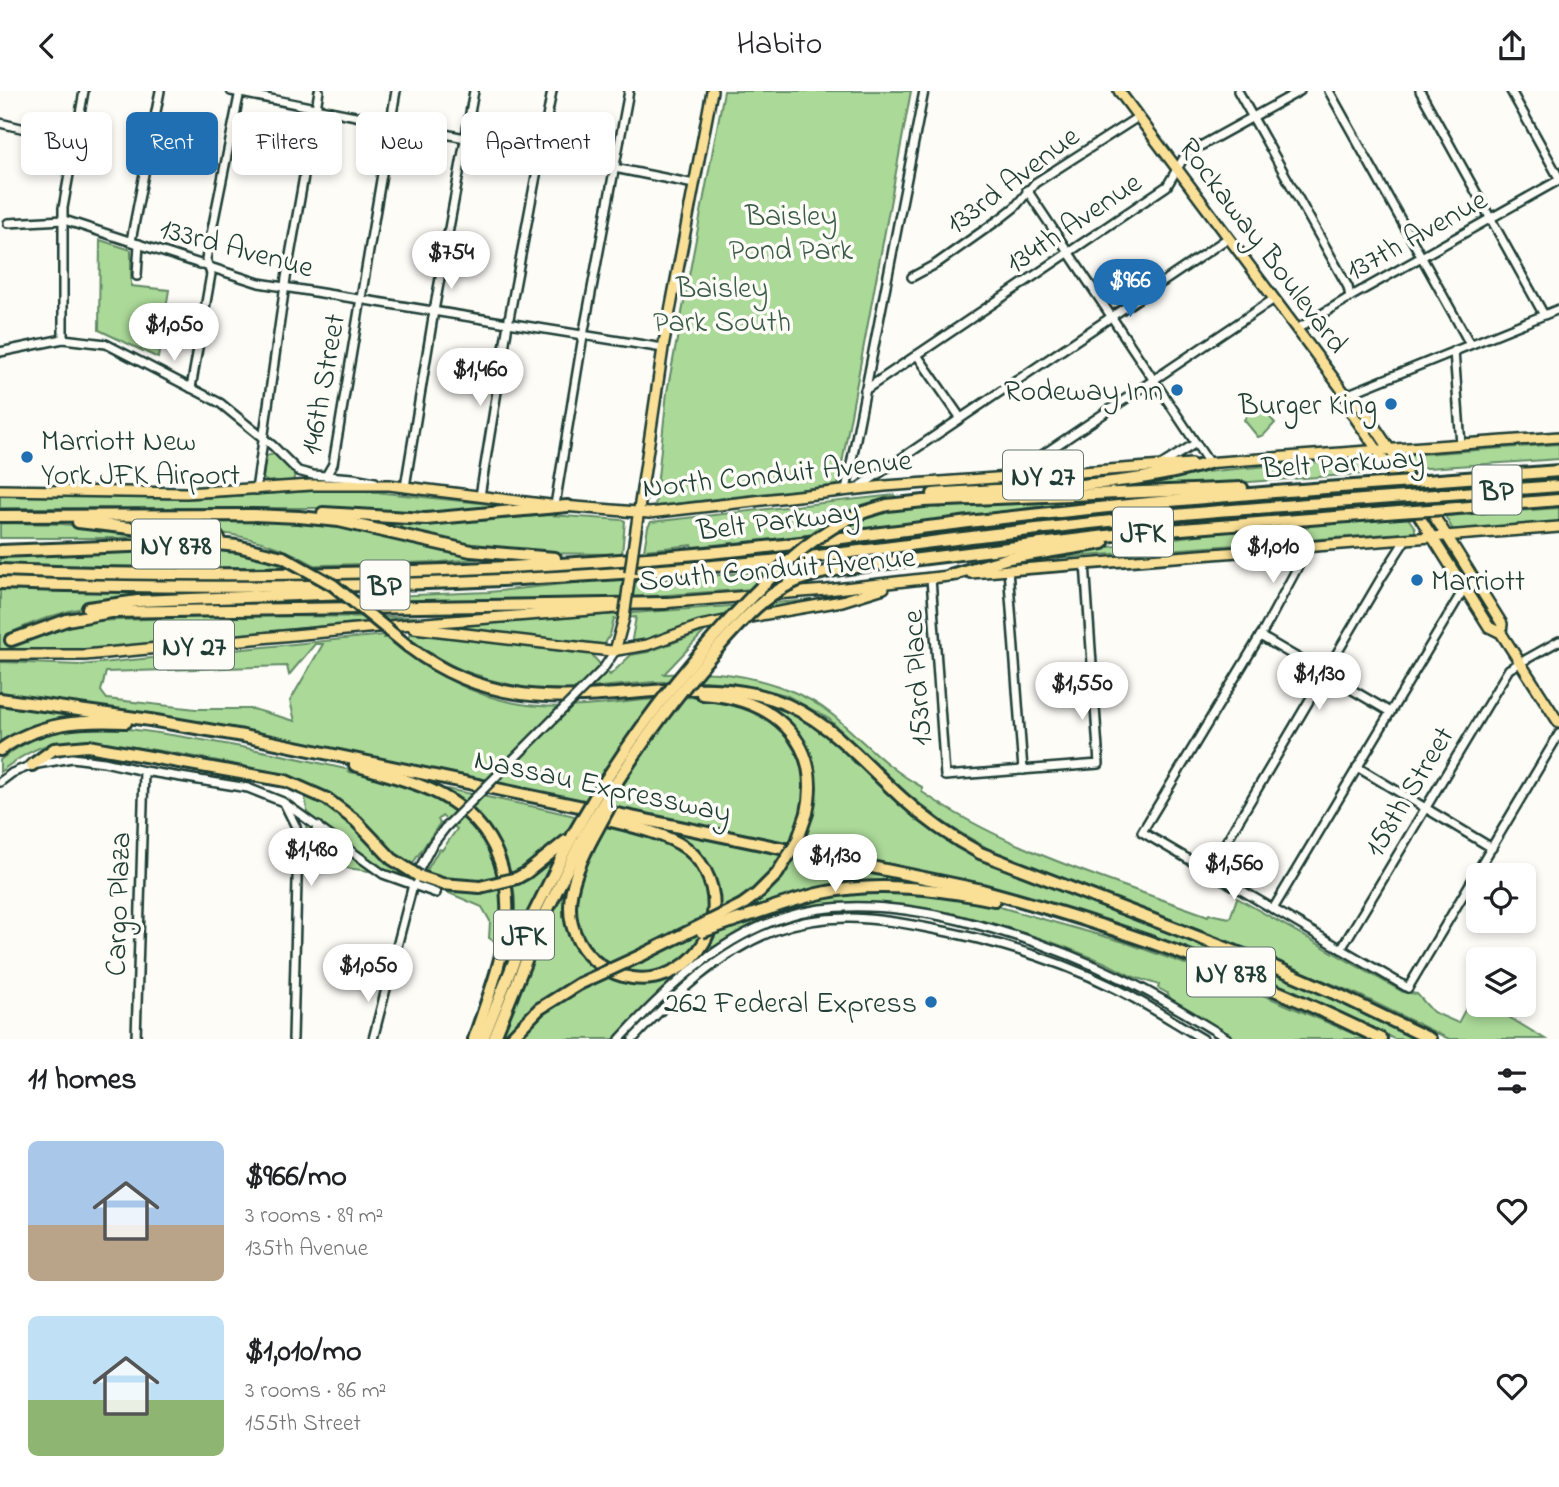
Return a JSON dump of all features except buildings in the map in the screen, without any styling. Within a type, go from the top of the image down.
[{"type":"highway","points":[[1010,487],[1174,473],[1209,463]]},
{"type":"highway","points":[[1467,478],[1559,465]]},
{"type":"highway","name":"Belt Parkway","points":[[0,570],[120,574],[275,574],[405,572],[610,561],[744,550],[1091,509],[1311,489],[1559,471]]},
{"type":"highway","name":"Belt Parkway","points":[[0,583],[243,587],[473,582],[770,561],[1057,527],[1559,486]]},
{"type":"highway","points":[[1010,487],[1311,489]]},
{"type":"highway","name":"JFK","points":[[494,1039],[541,921],[632,740],[707,645],[765,583],[831,527],[896,498],[1010,487]]},
{"type":"highway","name":"JFK","points":[[483,1039],[531,919],[628,764],[654,727],[718,648],[768,597],[789,585],[811,576],[887,563],[1064,540],[1210,526],[1559,500]]},
{"type":"highway","points":[[0,516],[314,513],[436,519],[568,506]]},
{"type":"highway","points":[[254,515],[328,520],[484,553],[610,561]]},
{"type":"highway","points":[[14,516],[217,537],[249,544],[272,553]]},
{"type":"highway","points":[[950,575],[1009,558],[1210,526]]},
{"type":"highway","points":[[0,543],[80,548]]},
{"type":"highway","name":"NY 878","points":[[80,548],[208,543],[272,553],[314,572],[343,591],[409,647],[455,675],[512,694],[561,698],[718,688],[754,694],[789,705],[831,730],[919,813],[969,847],[1013,867],[1286,972],[1430,1039]]},
{"type":"highway","points":[[0,551],[80,548]]},
{"type":"highway","points":[[0,647],[53,618],[122,602],[386,592],[473,582]]},
{"type":"highway","points":[[0,589],[44,585]]},
{"type":"highway","points":[[11,640],[66,620],[111,612],[666,603]]},
{"type":"highway","points":[[510,1039],[547,1003],[579,984],[679,939],[742,905],[777,874],[797,842],[807,813],[811,784],[807,760],[793,733],[771,713],[752,704],[722,696],[633,693]]},
{"type":"highway","name":"Nassau Expressway","points":[[0,699],[185,726],[316,751],[935,879],[1017,899],[1227,971],[1294,998],[1381,1039]]},
{"type":"highway","points":[[0,751],[36,730],[65,723],[93,721],[185,726]]},
{"type":"highway","points":[[32,765],[54,749],[88,746],[286,781],[327,799],[356,821],[392,859],[418,876],[442,884],[480,887],[517,877],[583,837]]},
{"type":"highway","points":[[316,751],[432,791],[469,814],[490,840],[506,881],[508,912],[498,965],[474,1039]]},
{"type":"highway","points":[[447,778],[667,838],[685,848],[700,863],[707,875],[712,888],[714,909],[706,939],[685,964],[662,976],[636,979],[609,971],[586,952],[575,933],[570,905],[583,837]]},
{"type":"highway","points":[[679,939],[822,893],[870,888],[957,894],[1075,918]]},
{"type":"main road","points":[[615,651],[626,607],[663,348],[712,91]]},
{"type":"main road","name":"Rockaway Boulevard","points":[[1119,91],[1346,395],[1360,406],[1502,624],[1501,633]]},
{"type":"main road","name":"Rockaway Boulevard","points":[[1346,395],[1350,412],[1378,451],[1489,627],[1501,633],[1559,723]]},
{"type":"main road","name":"North Conduit Avenue","points":[[0,491],[186,493],[330,485],[389,485],[639,513],[851,489],[1010,487],[1159,467],[1559,437]]},
{"type":"main road","name":"South Conduit Avenue","points":[[0,655],[85,656],[388,626],[827,590],[1008,569],[1559,527]]},
{"type":"main road","points":[[388,626],[615,651],[654,643],[711,623],[842,601],[909,581]]},
{"type":"street","points":[[80,112],[84,91]]},
{"type":"street","points":[[137,277],[135,243],[160,91]]},
{"type":"street","points":[[256,490],[285,287],[318,91]]},
{"type":"street","name":"146th Street","points":[[392,112],[396,91]]},
{"type":"street","points":[[470,112],[474,91]]},
{"type":"street","points":[[548,112],[552,91]]},
{"type":"street","points":[[615,162],[629,91]]},
{"type":"street","points":[[851,489],[865,390],[924,91]]},
{"type":"street","points":[[1238,91],[1348,287],[1350,297]]},
{"type":"street","name":"134th Avenue","points":[[865,390],[1167,185],[1186,154],[1300,91]]},
{"type":"street","points":[[1329,91],[1470,344]]},
{"type":"street","points":[[1420,91],[1544,315]]},
{"type":"street","points":[[1511,91],[1559,179]]},
{"type":"street","points":[[191,388],[211,274],[207,254],[237,92],[356,116]]},
{"type":"street","name":"133rd Avenue","points":[[912,277],[936,264],[1001,218],[1015,207],[1027,190],[1055,169],[1138,117]]},
{"type":"street","points":[[0,123],[21,128]]},
{"type":"street","points":[[405,487],[461,160]]},
{"type":"street","points":[[615,167],[694,184]]},
{"type":"street","points":[[63,339],[63,208],[69,175]]},
{"type":"street","name":"146th Street","points":[[326,477],[333,464],[381,175]]},
{"type":"street","points":[[480,496],[536,175]]},
{"type":"street","points":[[555,505],[613,175]]},
{"type":"street","name":"137th Avenue","points":[[1297,329],[1559,179]]},
{"type":"street","points":[[1027,190],[1209,463]]},
{"type":"street","name":"133rd Avenue","points":[[8,223],[64,220],[260,283],[663,348]]},
{"type":"street","points":[[851,489],[1228,238]]},
{"type":"street","points":[[1010,487],[1154,379],[1274,299]]},
{"type":"street","points":[[1346,395],[1559,309]]},
{"type":"street","points":[[0,352],[63,339],[106,344],[235,413],[298,471],[389,485]]},
{"type":"street","points":[[1454,351],[1461,445]]},
{"type":"street","points":[[917,355],[960,417]]},
{"type":"street","points":[[1159,467],[1196,443]]},
{"type":"street","points":[[1209,871],[1406,539]]},
{"type":"street","points":[[1310,546],[1260,636],[1142,832],[1408,988],[1559,734]]},
{"type":"street","points":[[1008,569],[1023,770],[1099,764],[1085,563]]},
{"type":"street","name":"153rd Place","points":[[931,578],[945,776],[1023,770]]},
{"type":"street","points":[[1273,909],[1465,587]]},
{"type":"street","points":[[1260,636],[1390,712]]},
{"type":"street","name":"158th Street","points":[[1341,949],[1508,670],[1559,641]]},
{"type":"street","points":[[373,1039],[413,885],[425,856],[445,828],[603,669],[615,651]]},
{"type":"street","points":[[0,782],[12,773],[32,765],[72,758],[248,788],[283,802],[383,874],[436,893]]},
{"type":"street","points":[[1357,767],[1492,848]]},
{"type":"street","name":"Cargo Plaza","points":[[136,1039],[144,771]]},
{"type":"street","points":[[283,802],[296,827],[298,866],[293,1039]]},
{"type":"street","points":[[298,866],[318,826]]},
{"type":"street","points":[[620,1039],[679,981],[740,937],[785,917],[820,909],[853,907],[947,919],[1046,946],[1149,992],[1228,1039]]},
{"type":"street","points":[[633,1039],[688,986],[743,946],[791,925],[848,917],[881,919],[952,932],[1036,955],[1112,987],[1203,1039]]},
{"type":"green space","name":"Baisley Pond Park","points":[[724,91],[911,91],[838,485],[655,506],[667,392]]},
{"type":"green space","points":[[100,240],[131,250],[131,286],[169,290],[158,358],[99,330]]},
{"type":"green space","points":[[1263,409],[1275,423],[1264,435],[1258,437],[1244,420],[1247,415]]},
{"type":"green space","points":[[1559,444],[1559,459],[1413,469],[1407,459],[1410,455]]},
{"type":"green space","points":[[274,454],[295,474],[293,481],[267,483],[263,479],[266,456]]},
{"type":"green space","points":[[1366,458],[1415,528],[1415,532],[1044,559],[1043,556],[1212,533],[1404,518],[1375,473],[1198,486],[1063,491],[1176,475]]},
{"type":"green space","points":[[346,489],[509,506],[445,514],[343,508],[0,508],[0,495],[189,499]]},
{"type":"green space","points":[[894,495],[907,507],[927,505],[940,508],[942,505],[1061,500],[1060,504],[845,532],[644,550],[651,522]]},
{"type":"green space","points":[[1559,508],[1559,522],[1453,530],[1445,516]]},
{"type":"green space","points":[[549,515],[625,521],[622,554],[522,553],[471,548],[361,521],[451,523]]},
{"type":"green space","points":[[255,519],[348,524],[478,559],[164,569],[0,565],[0,554],[202,547],[238,550],[284,564],[311,563],[248,538],[204,530],[135,523],[135,520]]},
{"type":"green space","points":[[0,523],[62,524],[143,533],[118,538],[0,538]]},
{"type":"green space","points":[[772,571],[752,589],[597,600],[239,606],[239,602],[489,592],[629,577],[643,581]]},
{"type":"green space","points":[[0,589],[197,595],[123,601],[76,609],[6,635],[14,647],[66,626],[92,621],[231,616],[417,617],[91,649],[0,649]]},
{"type":"green space","points":[[816,602],[639,643],[632,639],[636,617],[614,619],[610,635],[603,647],[451,629],[451,626]]},
{"type":"green space","points":[[705,631],[664,674],[704,672],[733,675],[794,692],[834,716],[887,763],[922,787],[922,792],[989,831],[1097,877],[1208,916],[1230,918],[1237,898],[1403,992],[1417,994],[1433,1012],[1458,1023],[1466,1008],[1466,1017],[1509,1017],[1545,1039],[1449,1039],[1359,995],[1228,941],[991,850],[949,826],[907,794],[829,719],[786,695],[732,683],[703,681],[654,682],[555,691],[525,688],[461,670],[433,655],[407,636],[410,635],[409,632],[590,653],[610,675],[631,655],[648,652]]},
{"type":"green space","points":[[384,635],[384,638],[389,638],[450,680],[483,695],[521,704],[547,707],[704,697],[729,700],[768,716],[789,735],[797,747],[806,773],[802,821],[810,822],[814,782],[810,757],[799,733],[790,722],[762,702],[808,720],[830,735],[912,815],[973,855],[1239,957],[1336,998],[1419,1039],[1394,1039],[1295,991],[1123,927],[938,875],[0,695],[0,662],[81,665]],"holes":[[[315,644],[323,644],[290,701],[295,721],[253,709],[196,709],[107,699],[101,691],[106,672],[287,666],[289,675]]]},
{"type":"green space","points":[[0,706],[80,716],[38,726],[0,745]]},
{"type":"green space","points":[[103,726],[289,756],[372,776],[436,797],[469,820],[485,837],[507,897],[500,945],[489,938],[490,921],[482,907],[429,883],[427,870],[439,849],[442,850],[457,829],[442,816],[406,873],[390,874],[318,864],[310,858],[303,793],[295,783],[281,776],[255,769],[147,749],[66,741],[31,752],[0,772],[0,760],[24,744],[61,731]]},
{"type":"green space","points":[[446,789],[579,817],[649,836],[674,846],[690,861],[705,882],[710,905],[706,928],[694,948],[677,964],[655,973],[630,973],[605,963],[585,945],[587,942],[576,919],[575,906],[580,880],[595,843],[567,833],[501,976],[513,930],[515,909],[508,865],[495,837],[486,825],[446,793]]},
{"type":"green space","points":[[667,831],[938,887],[862,885],[747,912],[745,908],[768,891],[781,877],[748,897],[736,909],[724,928],[822,899],[845,895],[927,895],[982,902],[1124,942],[1216,975],[1366,1039],[1235,1039],[1173,1002],[1167,993],[1158,988],[1159,985],[1134,977],[1101,961],[993,924],[894,905],[830,904],[789,911],[745,929],[713,947],[706,954],[703,952],[711,944],[714,882],[665,834]]},
{"type":"green space","points":[[571,877],[567,907],[598,968],[669,978],[673,982],[615,1039],[517,1039],[556,1003],[599,980],[575,982],[557,991],[521,1017],[522,1020],[506,1038],[502,1036],[518,1000],[534,952]]},
{"type":"place","name":"Rodeway Inn","points":[[1177,390]]},
{"type":"place","name":"Burger King","points":[[1391,404]]},
{"type":"place","name":"Marriott New York JFK Airport","points":[[27,457]]},
{"type":"place","name":"Marriott","points":[[1417,580]]},
{"type":"place","name":"262 Federal Express","points":[[931,1002]]},
{"type":"park label","name":"Baisley Park South","points":[[722,304]]}]
